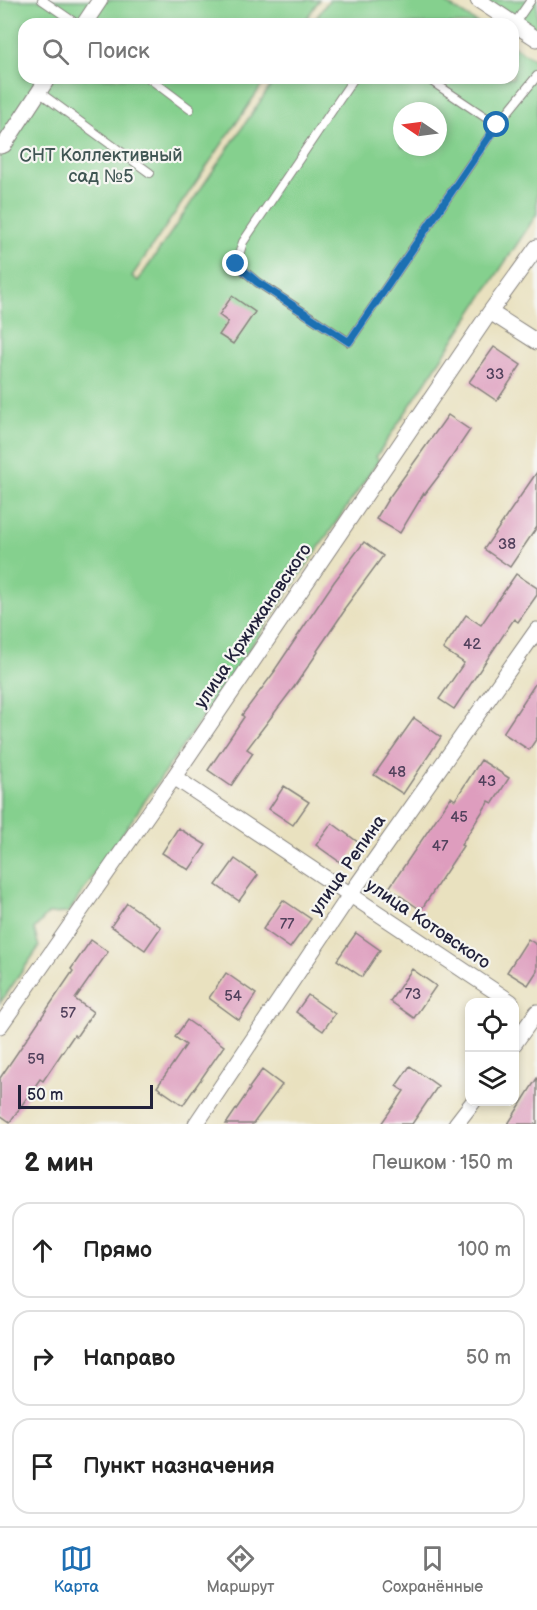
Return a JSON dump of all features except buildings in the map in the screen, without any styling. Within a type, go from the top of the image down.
[{"type":"street","points":[[88,18],[100,0]]},
{"type":"street","points":[[478,0],[507,18]]},
{"type":"street","points":[[519,26],[537,39]]},
{"type":"street","points":[[0,146],[4,145],[44,84]]},
{"type":"street","name":"улица Кржижановского","points":[[0,1026],[174,777],[490,312],[537,247]]},
{"type":"street","points":[[490,312],[537,342]]},
{"type":"street","name":"улица Репина","points":[[196,1124],[350,895],[537,630]]},
{"type":"street","name":"улица Котовского","points":[[174,777],[504,998]]},
{"type":"street","name":"улица Котовского","points":[[519,1007],[536,1017]]},
{"type":"street","points":[[519,1038],[536,1017]]},
{"type":"street","points":[[456,1124],[469,1106]]},
{"type":"lane","points":[[42,0],[68,18]]},
{"type":"lane","points":[[518,18],[531,0]]},
{"type":"lane","points":[[350,84],[243,242],[236,264],[257,282],[349,342],[497,125],[537,76]]},
{"type":"lane","points":[[157,84],[190,109]]},
{"type":"lane","points":[[436,84],[497,125]]},
{"type":"lane","points":[[39,92],[150,172]]},
{"type":"green space","name":"СНТ Коллективный сад №5","points":[[0,0],[319,0],[307,18],[18,18],[18,84],[263,84],[132,276],[138,281],[272,84],[519,84],[519,50],[537,61],[537,214],[376,457],[379,460],[68,913],[48,914],[34,929],[39,947],[0,1003]]},
{"type":"green space","points":[[329,0],[441,0],[470,18],[316,18]]},
{"type":"green space","points":[[480,0],[537,0],[537,39],[519,27],[519,18],[506,18]]},
{"type":"route","points":[[236,264],[257,282],[349,342],[497,125]]}]
